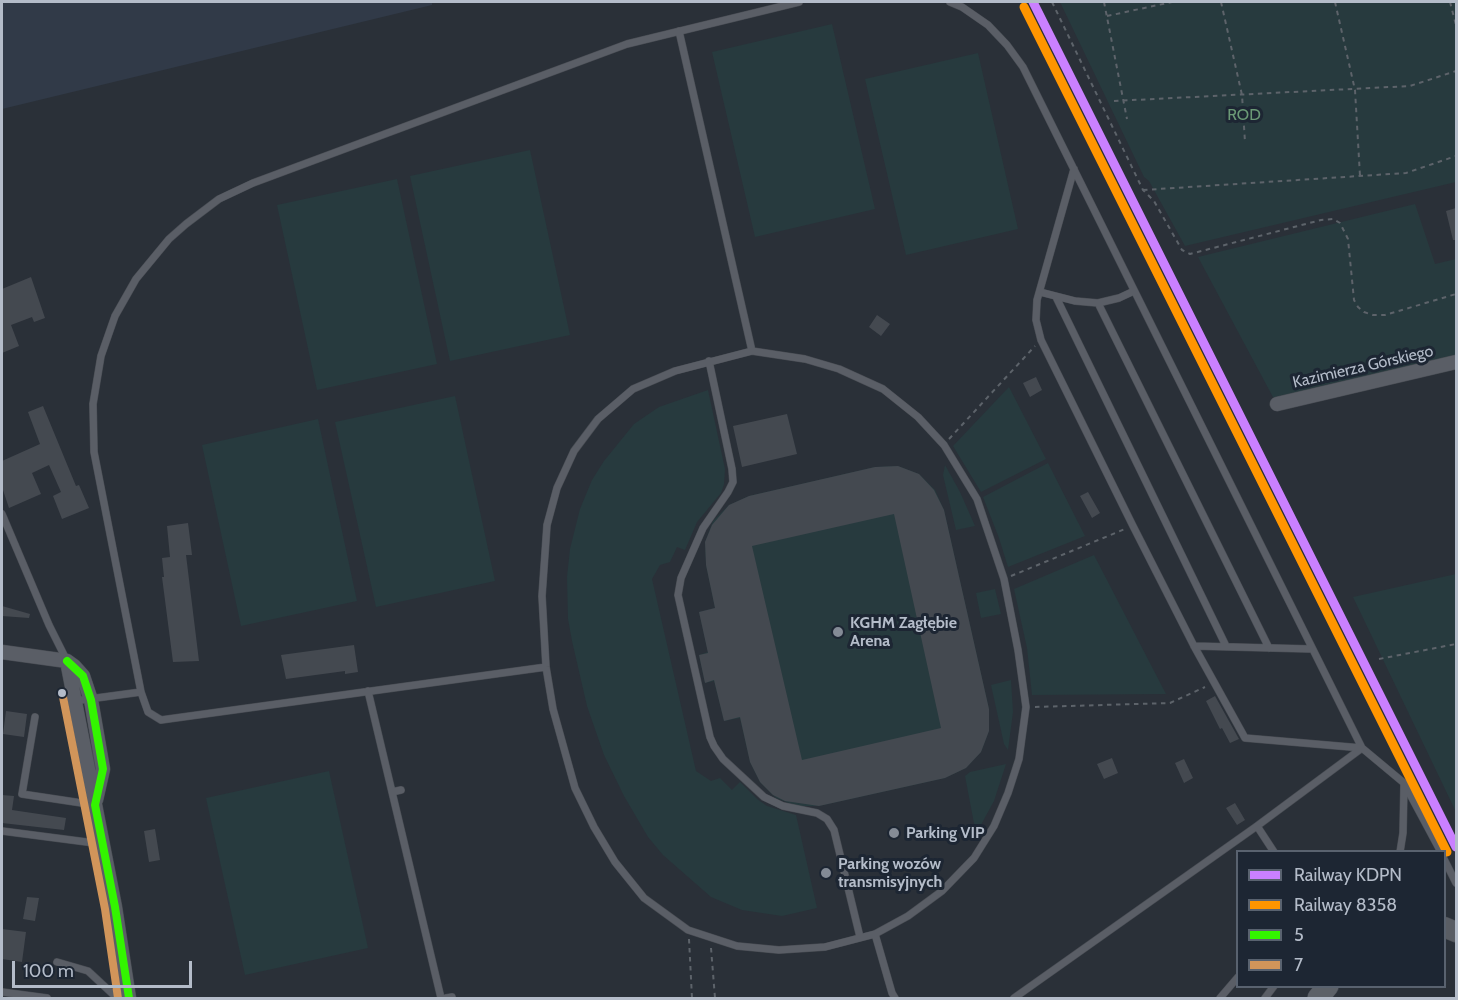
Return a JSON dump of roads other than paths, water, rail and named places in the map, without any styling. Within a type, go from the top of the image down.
[{"type":"street","name":"Kazimierza Górskiego","points":[[1277,404],[1456,362]]},
{"type":"street","points":[[2,652],[66,661],[83,676],[91,700],[103,768],[95,805]]},
{"type":"street","points":[[66,661],[115,907],[129,999]]},
{"type":"lane","points":[[546,668],[160,720],[148,712],[141,692],[94,452],[93,404],[101,356],[115,316],[136,279],[155,255],[186,224],[219,199],[237,190],[627,44],[799,2]]},
{"type":"lane","points":[[950,2],[962,7],[988,25],[1023,67],[1362,748],[1404,783],[1440,850]]},
{"type":"lane","points":[[679,30],[752,351]]},
{"type":"lane","points":[[1074,169],[1037,300],[1036,320],[1041,340],[1133,525],[1194,646],[1245,738],[1362,748]]},
{"type":"lane","points":[[1040,292],[1075,301],[1098,303],[1119,298],[1134,291]]},
{"type":"lane","points":[[1056,297],[1226,646]]},
{"type":"lane","points":[[1098,303],[1269,648]]},
{"type":"lane","points":[[752,351],[806,359],[839,369],[883,389],[918,417],[944,445],[977,499],[1004,579],[1026,707],[1019,759],[994,826],[974,858],[942,891],[908,916],[875,934],[825,947],[779,950],[736,946],[688,930],[644,898],[615,862],[594,827],[575,788],[553,709],[546,668],[542,596],[547,525],[557,488],[574,451],[598,419],[633,389],[675,371],[709,361],[752,351]]},
{"type":"lane","points":[[709,361],[733,482],[729,492],[703,528],[681,578],[678,595],[710,737],[723,759],[764,797],[783,806],[817,813],[827,819],[834,830],[860,937]]},
{"type":"lane","points":[[2,514],[66,661]]},
{"type":"lane","points":[[1194,646],[1312,649]]},
{"type":"lane","points":[[368,691],[441,999]]},
{"type":"lane","points":[[74,701],[141,692]]},
{"type":"lane","points":[[35,717],[22,794],[95,805]]},
{"type":"lane","points":[[1014,999],[1257,826],[1362,748]]},
{"type":"lane","points":[[1400,850],[1404,783]]},
{"type":"lane","points":[[392,792],[401,790]]},
{"type":"lane","points":[[1257,826],[1273,850]]},
{"type":"lane","points":[[2,831],[102,844]]},
{"type":"lane","points":[[1446,863],[1456,883]]},
{"type":"lane","points":[[875,934],[895,999]]},
{"type":"lane","points":[[57,962],[88,971],[117,999]]},
{"type":"lane","points":[[1220,999],[1236,979]]},
{"type":"lane","points":[[2,992],[47,999]]},
{"type":"rail line","name":"KDPN","points":[[1033,2],[1456,847]]},
{"type":"rail line","name":"8358","points":[[1024,7],[1446,850]]},
{"type":"place","name":"KGHM Zagłębie Arena","points":[[838,632]]},
{"type":"place","name":"Parking VIP","points":[[894,833]]},
{"type":"place","name":"Parking wozów transmisyjnych","points":[[826,873]]},
{"type":"park label","name":"ROD","points":[[1244,115]]}]
